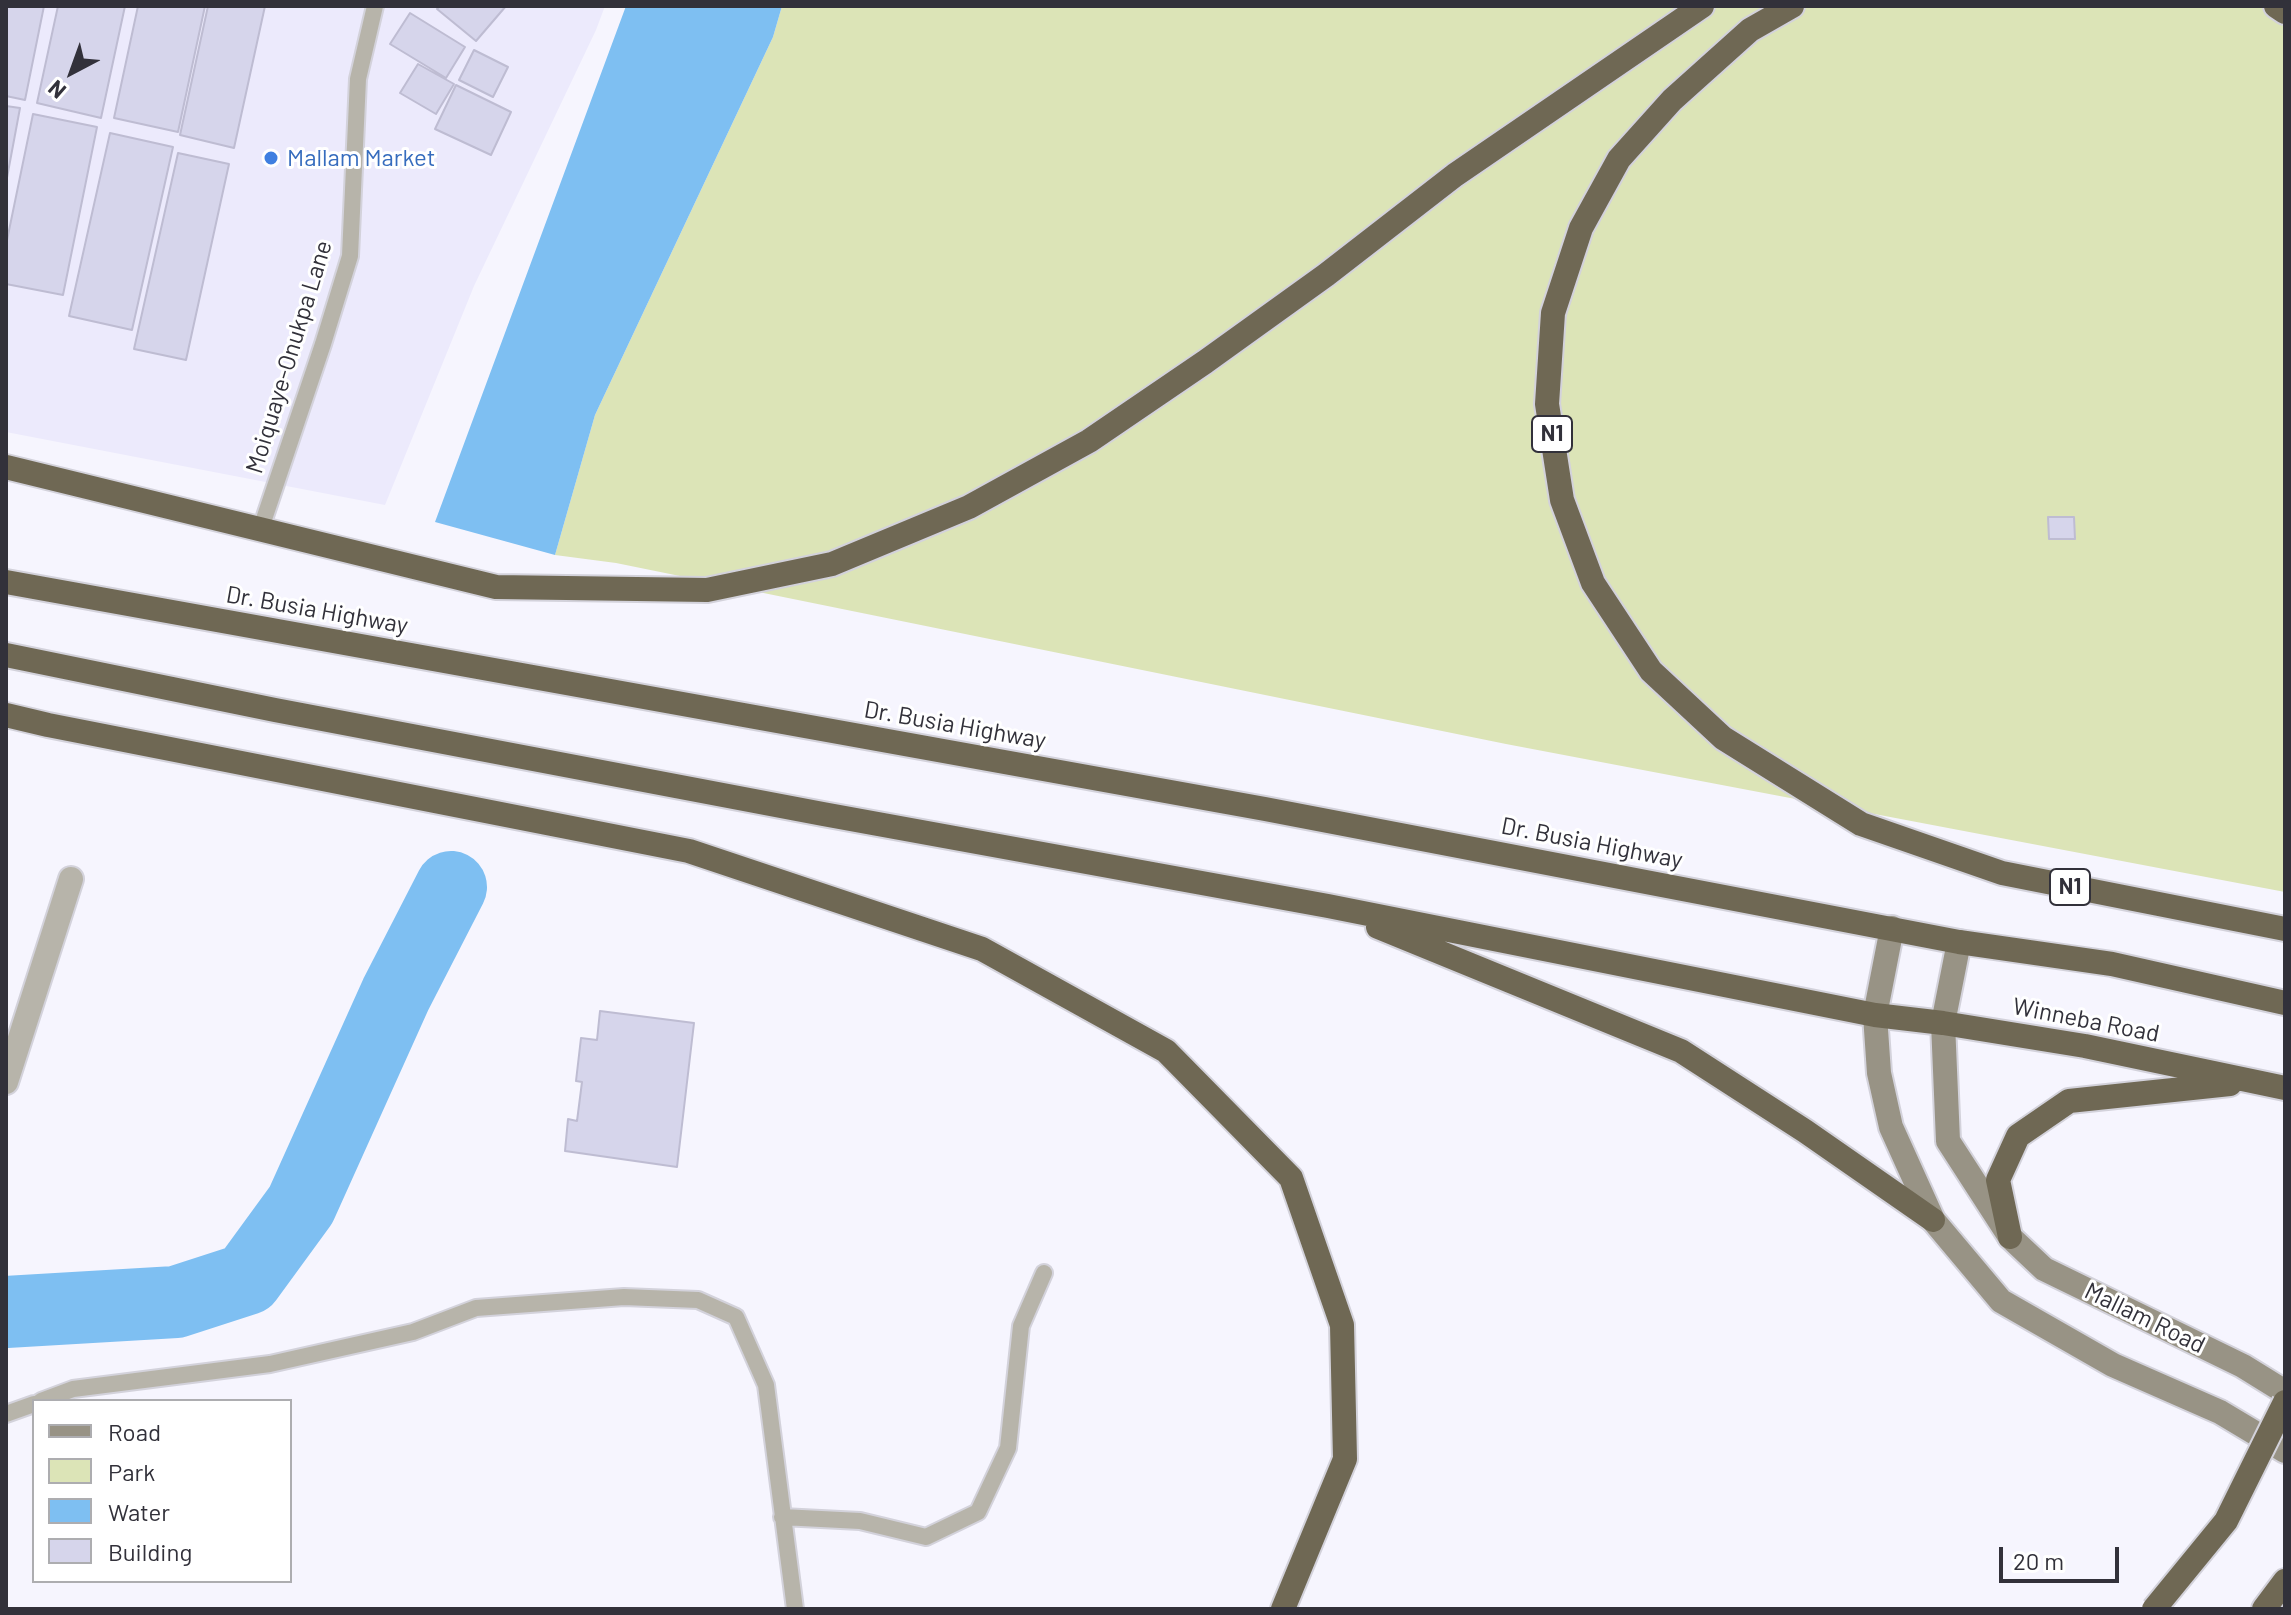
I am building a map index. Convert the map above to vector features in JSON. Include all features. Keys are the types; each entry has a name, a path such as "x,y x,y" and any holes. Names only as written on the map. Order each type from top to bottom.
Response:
{"highway":[{"path":"6,467 496,587 707,590 832,564 969,507 1089,441 1326,275 1455,175 1702,6"},
{"name":"N1","path":"1792,6 1750,30 1672,100 1619,159 1581,228 1553,313 1547,404 1562,500 1593,583 1651,671 1723,738 1861,824 2002,873 2285,929"},
{"path":"2276,6 2285,12"},
{"name":"Dr. Busia Highway","path":"6,582 1265,809 1892,928"},
{"path":"6,655 776,806 1328,906 1875,1015"},
{"path":"6,715 689,851 982,949 1166,1051 1291,1178 1342,1325 1345,1459 1283,1609"},
{"path":"1328,906 1681,1051 1805,1131 1933,1220"},
{"path":"1892,928 1959,942 2112,964 2285,1003"},
{"name":"Winneba Road","path":"1875,1015 2085,1046 2285,1088"},
{"path":"2010,1237 1998,1180 2018,1136 2069,1101 2254,1082"},
{"path":"2154,1609 2226,1521 2285,1402"},
{"path":"2264,1609 2285,1581"}],"street":[{"path":"6,1082 71,879"},
{"path":"1892,928 1875,1015 1879,1073 1891,1127 1933,1220 2001,1301 2113,1365 2220,1412 2285,1451"},
{"name":"Mallam Road","path":"1959,942 1943,1023 1948,1141 2010,1237 2044,1269 2243,1366 2285,1392"}],"lane":[{"name":"Moiquaye-Onukpa Lane","path":"260,531 350,256 358,79 375,6"},
{"path":"782,1517 860,1521 926,1537 978,1512 1008,1448 1021,1326 1044,1273"},
{"path":"46,1399 73,1389 270,1364 413,1332 476,1308 624,1297 698,1300 736,1317 766,1385 795,1609"},
{"path":"6,1414 32,1405"}],"shaded area":[{"name":"Mallam Market","path":"6,6 605,6 474,286 385,505 6,432"}],"green space":[{"path":"782,6 2285,6 2285,892 1506,744 616,563 555,555 595,415 773,37"}],"water":[{"path":"626,6 782,6 773,37 595,415 555,555 435,522"}],"building":[{"path":"6,6 44,6 25,100 6,96"},
{"path":"58,6 125,6 101,118 37,103"},
{"path":"138,6 205,6 178,132 114,118"},
{"path":"208,6 265,6 234,148 180,135"},
{"path":"440,6 506,6 476,41 437,9"},
{"path":"410,13 465,47 446,78 390,44"},
{"path":"474,50 508,67 493,97 459,80"},
{"path":"418,64 454,84 436,114 400,93"},
{"path":"456,85 511,112 491,155 435,129"},
{"path":"6,106 20,108 6,183"},
{"path":"33,114 97,127 63,295 6,284 6,245"},
{"path":"110,133 173,147 132,330 69,316"},
{"path":"178,153 229,164 186,360 134,349"},
{"path":"2048,517 2074,517 2075,539 2049,539"},
{"path":"600,1011 694,1023 677,1167 565,1151 568,1119 577,1121 582,1082 576,1081 581,1038 597,1040"}],"waterway":[{"path":"6,1312 176,1302 247,1279 301,1205 396,994 451,887"}],"place":[{"name":"Mallam Market","path":"271,158"}]}
